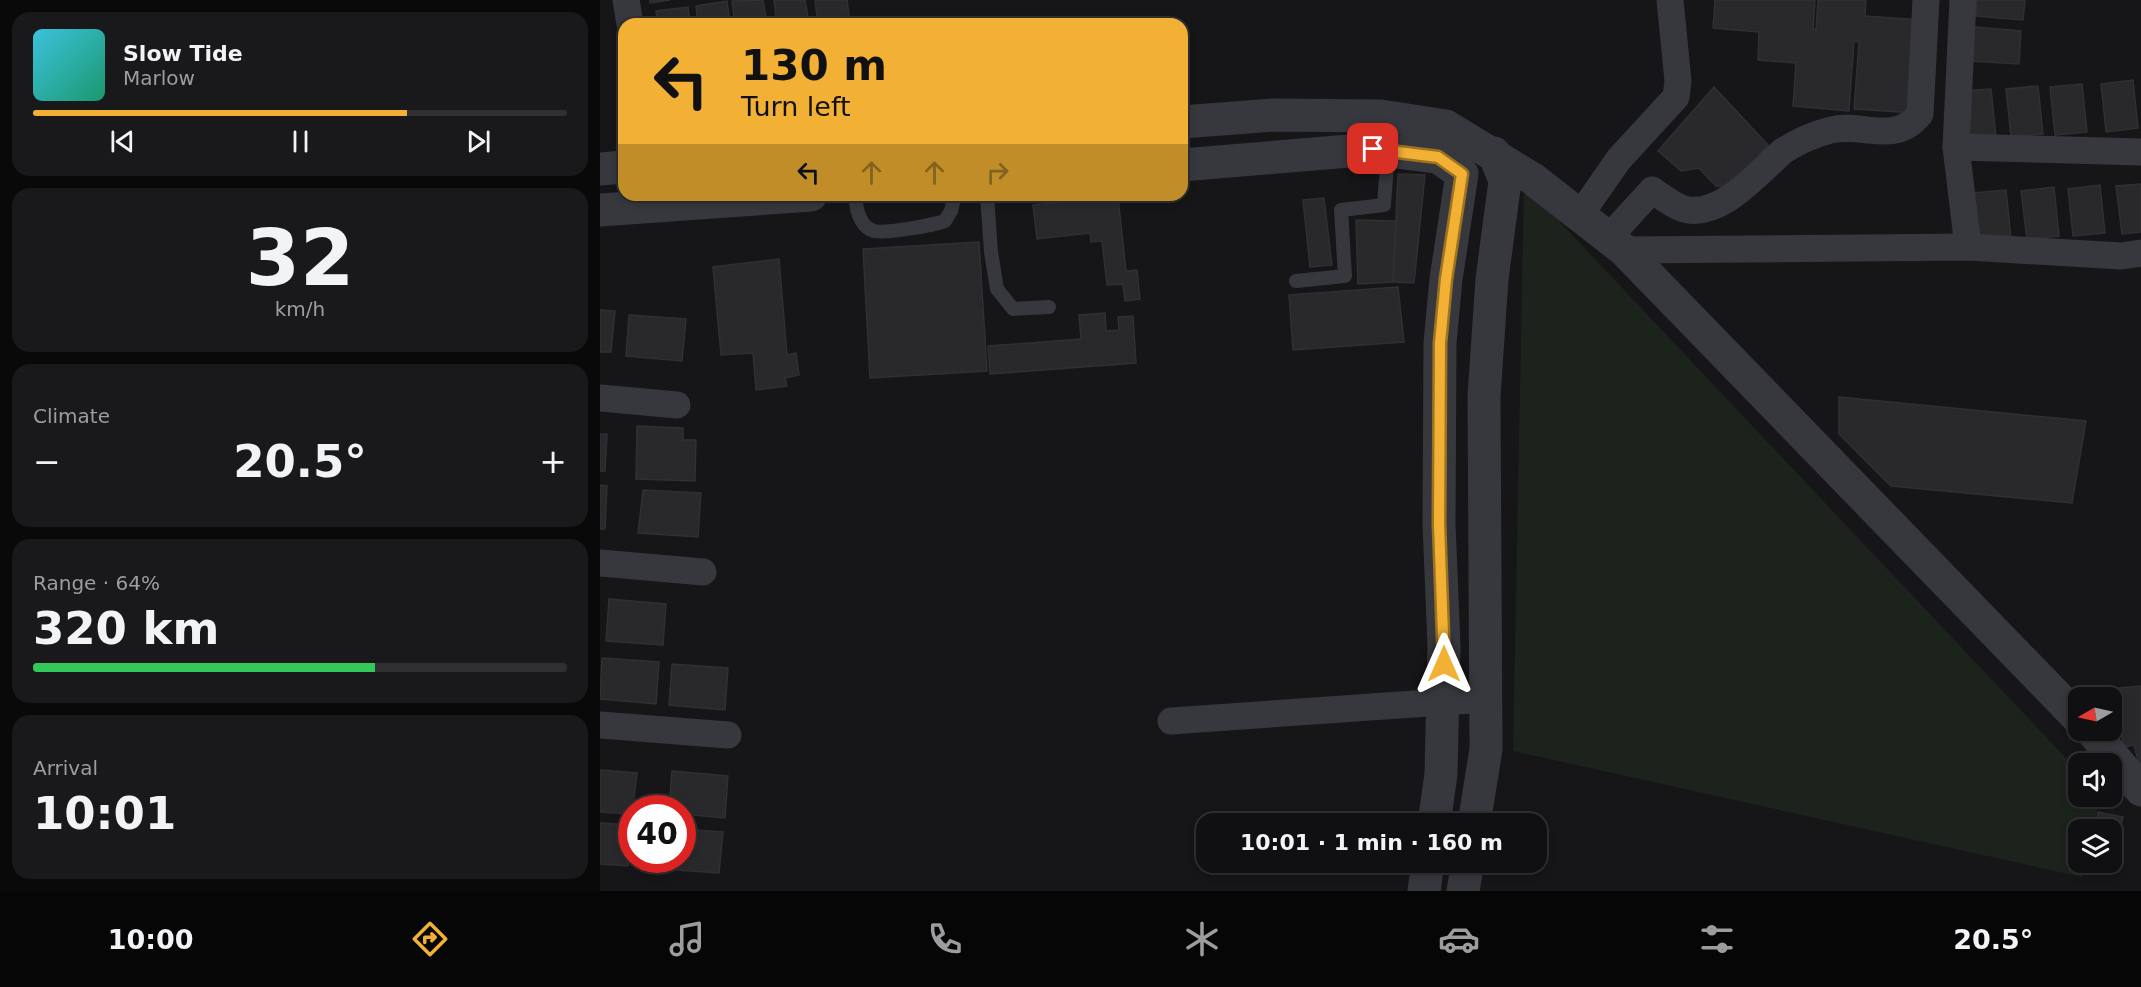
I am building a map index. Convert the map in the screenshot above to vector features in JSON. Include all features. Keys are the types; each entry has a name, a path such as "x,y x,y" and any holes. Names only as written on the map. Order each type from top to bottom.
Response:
{"street":[{"path":"626,0 629,18"},
{"path":"1580,215 1619,159 1676,97 1678,81 1670,0"},
{"path":"1619,159 1652,190 1683,209 1700,211 1718,207 1783,151 1795,144 1832,130 1894,131 1910,126 1920,114 1926,0"},
{"path":"1963,0 1956,147 1968,247"},
{"path":"1188,122 1274,115 1381,116 1446,126 1494,153 1533,179 1617,243 2068,708"},
{"path":"1956,147 2141,152"},
{"path":"1188,164 1373,149 1438,157 1462,174 1446,279 1440,343 1439,524 1444,646 1441,774 1436,813"},
{"path":"1476,813 1486,749 1484,396 1492,279 1505,181 1494,153"},
{"path":"600,169 618,168"},
{"path":"1617,243 1652,190"},
{"path":"600,210 710,201"},
{"path":"1617,243 1968,247 2121,256 2141,253"},
{"path":"600,398 677,405"},
{"path":"600,563 704,572"},
{"path":"1171,721 1443,700 1486,699"},
{"path":"600,725 728,735"},
{"path":"2100,741 2141,790"},
{"path":"1424,891 1426,873"},
{"path":"1463,891 1466,873"}],"lane":[{"path":"1296,281 1345,276 1341,210 1384,205 1388,151"},
{"path":"855,201 856,208 864,223 874,231 931,226 945,221 954,201"},
{"path":"987,201 991,252 997,289 1013,309 1049,307"}],"shaded area":[{"path":"1524,184 2068,760 2068,807 2098,807 2095,819 2068,819 2068,873 2083,873 2082,877 1513,751"}],"building":[{"path":"650,0 670,0 650,3"},
{"path":"763,0 766,18 734,18 732,1"},
{"path":"774,0 805,0 808,18 776,18"},
{"path":"815,0 847,0 849,18 817,18"},
{"path":"1715,0 1815,0 1813,29 1816,30 1818,0 1866,0 1865,16 1922,20 1915,113 1854,109 1859,42 1854,41 1849,111 1793,106 1796,63 1758,60 1759,32 1713,28"},
{"path":"1977,0 2025,0 2023,20 1976,16"},
{"path":"727,1 729,18 697,18 696,6"},
{"path":"688,7 689,18 657,18 656,11"},
{"path":"1974,27 2021,31 2019,64 1971,61"},
{"path":"2133,80 2138,128 2106,132 2101,84"},
{"path":"2082,84 2087,132 2055,135 2050,87"},
{"path":"2038,86 2043,134 2011,137 2006,89"},
{"path":"1714,87 1768,145 1735,186 1716,186 1699,168 1681,171 1658,151"},
{"path":"1991,89 1996,137 1965,140 1961,91"},
{"path":"1398,174 1425,175 1414,283 1393,282"},
{"path":"2141,184 2141,232 2122,234 2116,186"},
{"path":"2100,185 2105,233 2073,236 2068,189"},
{"path":"2054,187 2059,236 2027,239 2021,191"},
{"path":"2006,190 2011,238 1979,242 1973,193"},
{"path":"1324,198 1332,265 1310,267 1303,200"},
{"path":"1076,201 1118,201 1126,271 1137,270 1140,299 1125,301 1123,284 1107,285 1102,241 1091,242 1090,233 1037,239 1033,205"},
{"path":"1356,220 1396,221 1393,282 1358,284"},
{"path":"979,242 987,371 870,378 863,249"},
{"path":"779,259 787,355 796,353 799,375 785,378 787,386 756,390 753,353 721,355 713,267"},
{"path":"1398,287 1404,342 1293,350 1289,295"},
{"path":"600,310 615,311 611,352 600,352"},
{"path":"1105,313 1106,331 1119,330 1118,317 1133,316 1136,363 990,374 988,346 1081,339 1079,315"},
{"path":"629,315 686,319 682,361 626,356"},
{"path":"1839,397 2086,421 2072,503 1891,486 1839,434"},
{"path":"637,426 683,428 683,440 696,440 695,481 636,479"},
{"path":"600,434 607,434 605,471 600,471"},
{"path":"600,485 607,486 605,529 600,529"},
{"path":"643,490 701,493 698,537 638,533"},
{"path":"609,599 666,604 663,645 606,641"},
{"path":"602,658 659,662 656,704 600,699"},
{"path":"672,664 728,668 725,710 669,705"},
{"path":"2141,686 2141,771 2134,745 2123,747 2122,688"},
{"path":"600,770 637,773 634,795 618,795 618,813 600,812"},
{"path":"672,771 728,776 725,818 696,815 696,795 670,795"},
{"path":"2098,812 2123,817 2122,822 2122,819 2097,819"},
{"path":"600,823 618,824 618,865 600,864"},
{"path":"696,830 723,832 719,873 696,871"}],"route":[{"path":"1373,149 1438,157 1462,174 1446,279 1440,343 1439,524 1444,664"}]}
